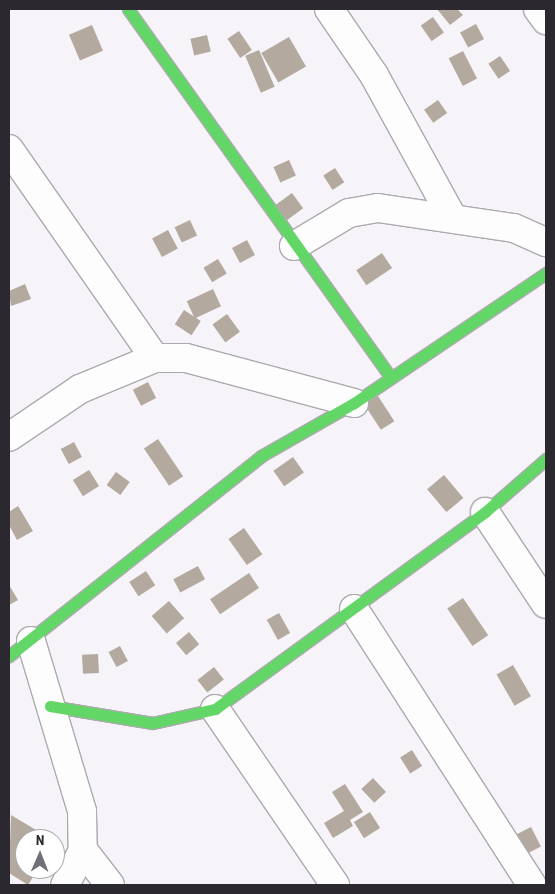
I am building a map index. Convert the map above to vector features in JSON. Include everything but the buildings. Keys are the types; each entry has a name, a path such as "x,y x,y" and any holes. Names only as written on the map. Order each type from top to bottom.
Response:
{"street":[{"path":"128,9 294,246 391,378"},
{"path":"329,9 374,75 451,215"},
{"path":"538,9 546,20"},
{"path":"9,149 155,358"},
{"path":"294,246 364,209 451,215 514,228 546,242"},
{"path":"9,656 31,641 261,456 354,403 546,273"},
{"path":"9,435 80,389 120,369 155,358 186,358 354,403"},
{"path":"50,706 153,723 186,719 215,709 485,512 543,466"},
{"path":"485,512 546,604"},
{"path":"354,609 532,885"},
{"path":"31,641 82,811 84,850 65,885"},
{"path":"215,709 335,885"},
{"path":"84,850 110,885"}],"traffic: fast":[{"path":"128,9 391,378"},
{"path":"9,656 261,456 354,403 546,273"},
{"path":"50,706 153,723 215,709 485,512 546,459"}]}
